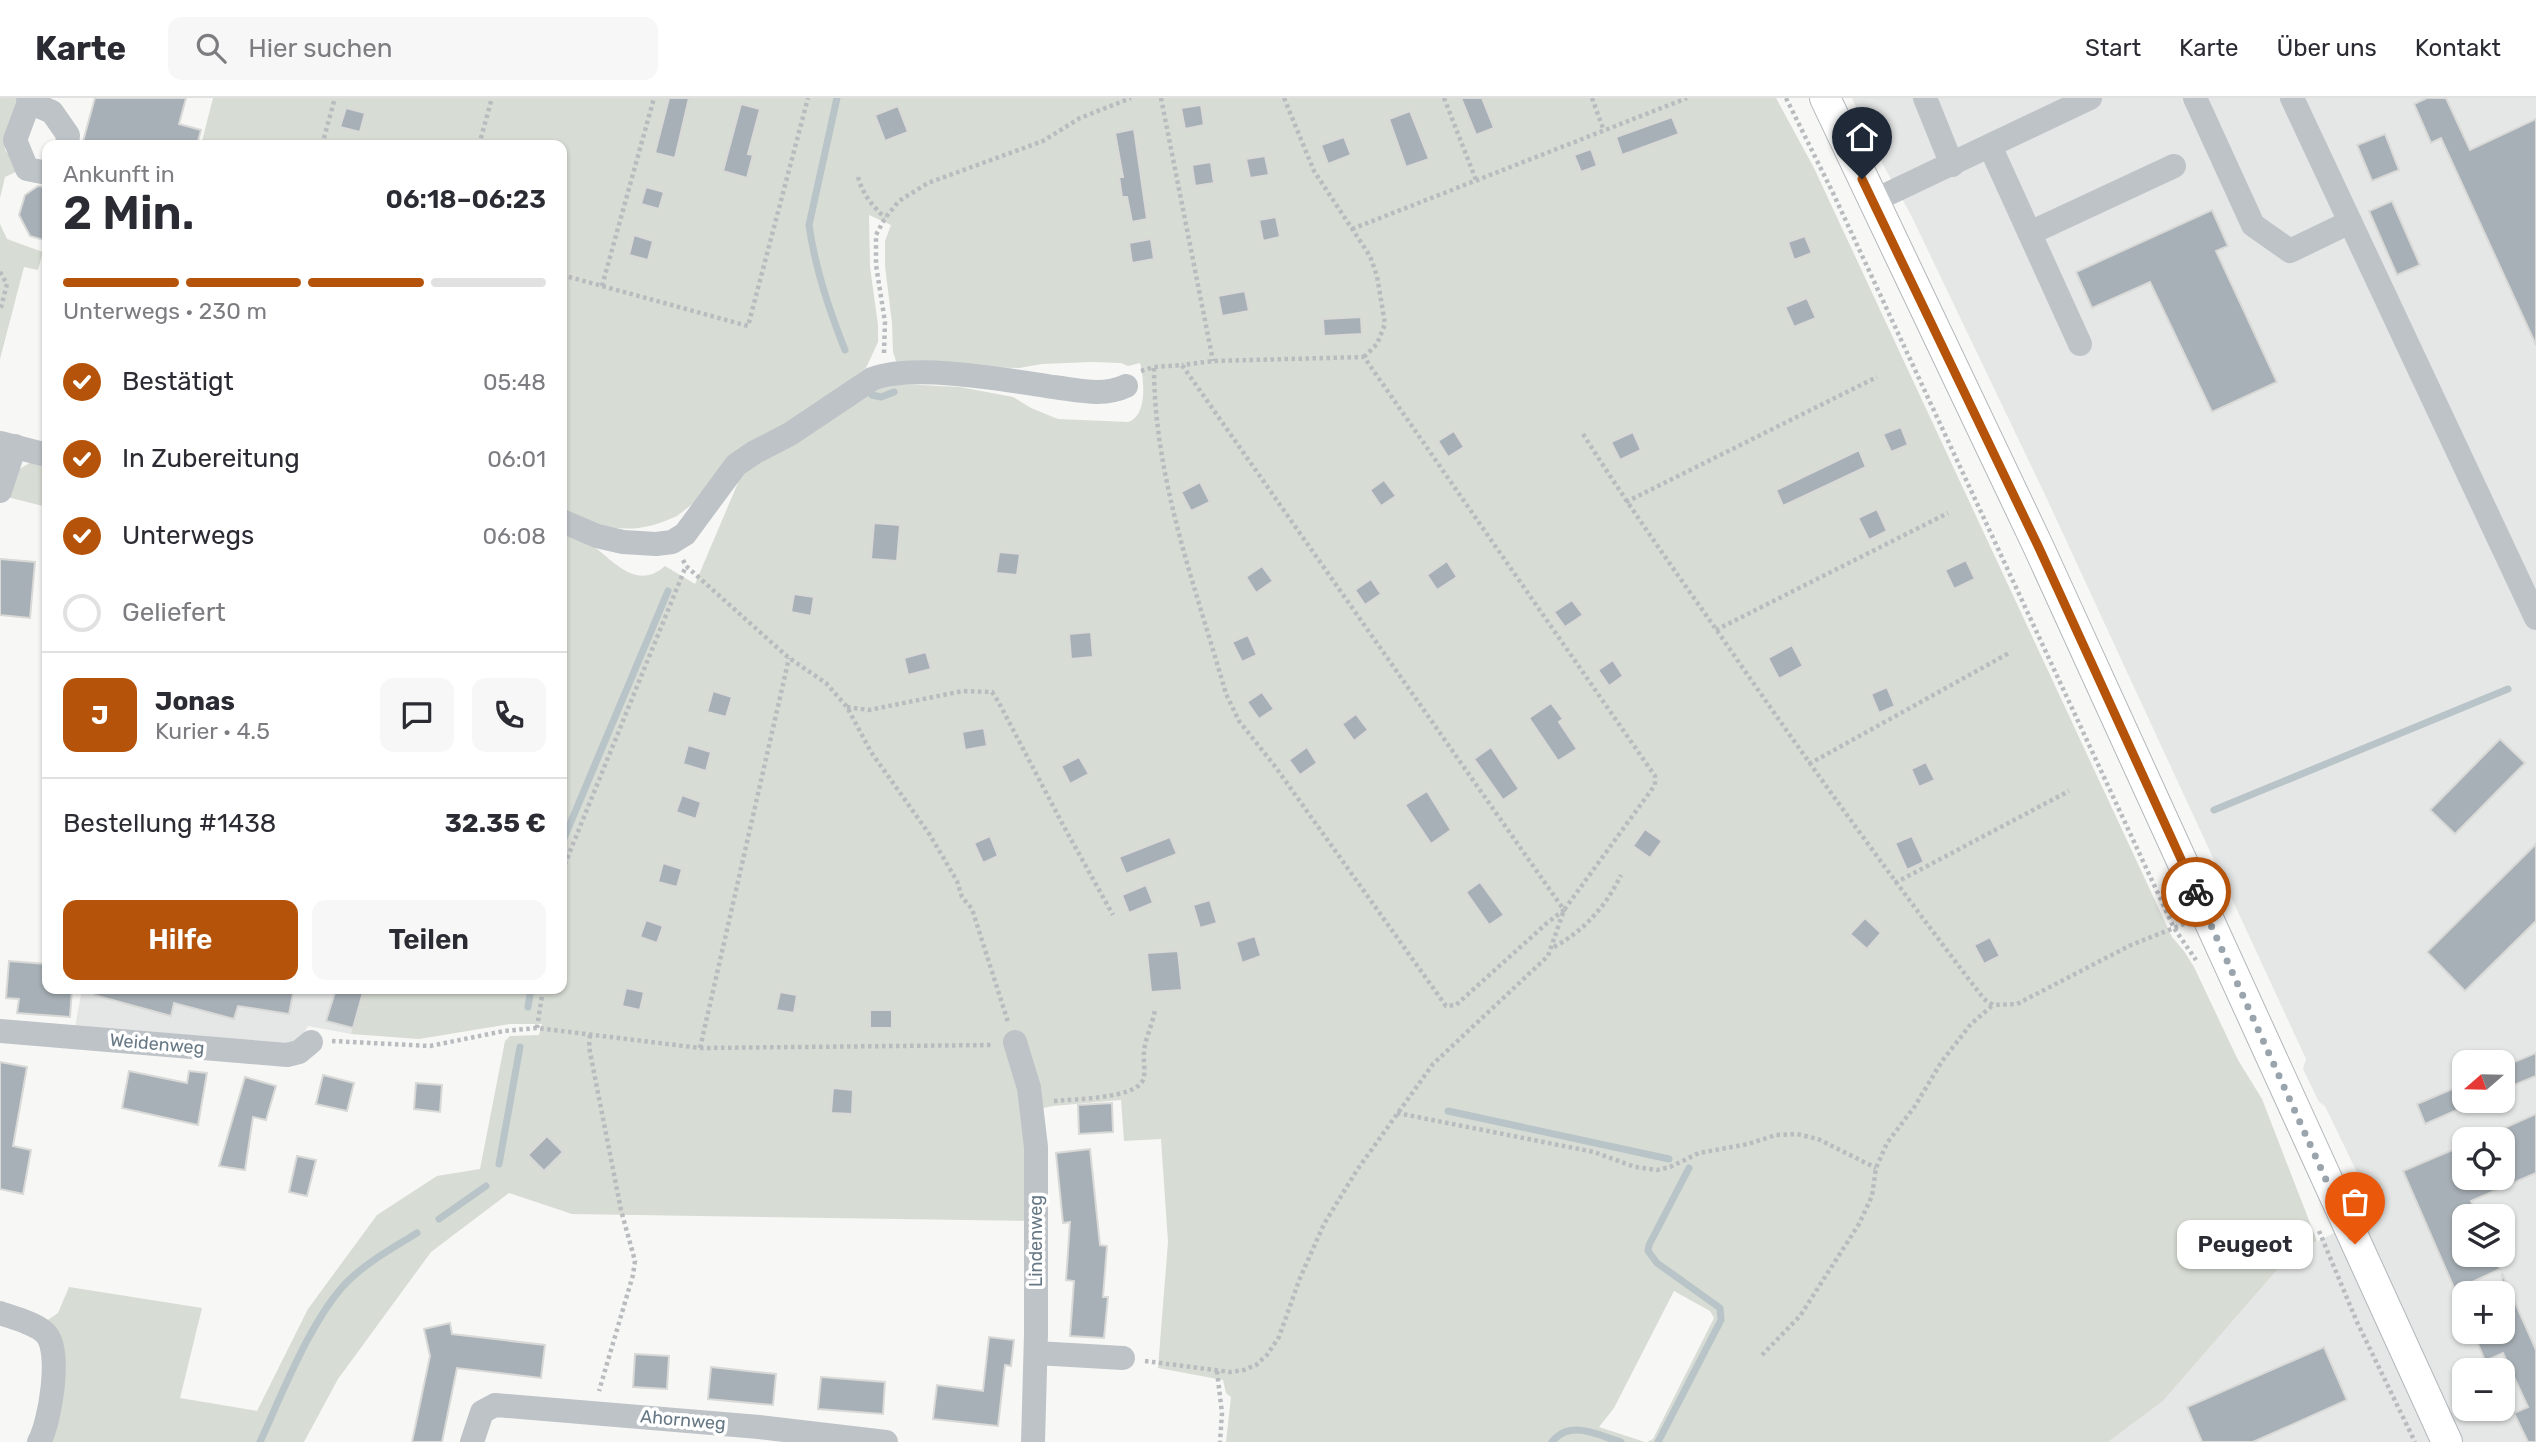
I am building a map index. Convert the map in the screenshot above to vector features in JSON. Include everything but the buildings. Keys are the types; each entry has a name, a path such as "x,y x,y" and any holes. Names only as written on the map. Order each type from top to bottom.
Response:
{"main road":[{"path":"1825,98 2039,548 2447,1442"}],"street":[{"path":"1925,98 1952,165"},
{"path":"1873,201 2090,98"},
{"path":"2195,98 2253,225 2290,251 2350,222"},
{"path":"2295,99 2536,618"},
{"path":"42,173 27,169 15,140 28,100 52,112 68,135 67,140"},
{"path":"1990,146 2080,344"},
{"path":"2030,233 2174,166"},
{"path":"567,523 597,536 623,542 672,542 685,534 736,466 755,452 790,435 872,379 885,374 981,377 1099,393 1126,386"},
{"path":"0,491 7,444 42,454"},
{"name":"Weidenweg","path":"0,1031 287,1055 299,1052 310,1042"},
{"name":"Lindenweg","path":"1015,1042 1032,1105 1036,1147 1033,1442"},
{"path":"0,1313 46,1334 52,1345 54,1370 45,1428 39,1442"},
{"path":"1036,1353 1123,1358"},
{"name":"Ahornweg","path":"472,1442 482,1412 495,1405 759,1427 886,1442"}],"path":[{"path":"323,140 335,98"},
{"path":"480,140 492,98"},
{"path":"603,286 654,98"},
{"path":"567,276 748,326 808,98"},
{"path":"885,374 885,323 876,265 876,235 899,201 928,183 1043,141 1080,118 1131,98"},
{"path":"1161,98 1213,361"},
{"path":"1284,98 1314,171 1370,256 1377,276 1385,324 1377,344 1364,357 1213,361 1154,367 1154,404 1173,510 1226,694 1239,721 1274,765 1446,1006 1457,1005 1564,910 1655,785 1655,776 1364,357"},
{"path":"1444,98 1476,180"},
{"path":"1592,98 1604,131"},
{"path":"1352,229 1687,98"},
{"path":"1786,98 1833,193 2174,928 2200,966"},
{"path":"858,177 862,191 885,218"},
{"path":"0,272 7,284 0,311"},
{"path":"1182,365 1564,910"},
{"path":"1626,502 1877,377"},
{"path":"1583,434 1626,502 1809,764 1984,999 1993,1005 2017,1004 2132,945 2206,914"},
{"path":"1716,630 1948,513"},
{"path":"310,1042 430,1045 503,1031 537,1028 700,1048 964,1047 1015,1042 972,909 962,897 957,881 930,835 871,752 847,707 826,683 789,658 686,566 672,542"},
{"path":"567,859 686,566"},
{"path":"1809,764 2009,653"},
{"path":"700,1048 789,658"},
{"path":"847,707 869,710 963,691 992,692 1113,915"},
{"path":"1895,883 2069,791"},
{"path":"1553,948 1568,940 1600,911 1611,896 1621,874"},
{"path":"1123,1358 1217,1371 1244,1370 1256,1365 1267,1355 1279,1337 1300,1278 1324,1224 1357,1170 1433,1064 1548,956 1564,910"},
{"path":"537,1028 542,994"},
{"path":"1762,1355 1800,1316 1859,1224 1872,1196 1876,1168 1887,1143 1915,1106 1941,1061 1971,1024 1993,1005"},
{"path":"1032,1105 1124,1093 1137,1087 1143,1079 1144,1049 1155,1009"},
{"path":"590,1035 589,1047 616,1183 635,1261 634,1275 598,1393 597,1413"},
{"path":"1397,1114 1594,1153 1635,1167 1657,1170 1699,1153 1748,1144 1776,1135 1797,1134 1818,1139 1876,1168"},
{"path":"2319,1230 2357,1322 2414,1442"},
{"path":"1217,1371 1222,1413 1220,1442"}],"shaded area":[{"path":"0,98 19,98 5,150 20,170 5,177 0,198"},
{"path":"213,98 1776,98 1814,168 2172,937 2194,967 2238,1060 2262,1099 2317,1241 2290,1255 2163,1401 2108,1442 1647,1442 1653,1439 1714,1318 1710,1311 1674,1291 1614,1408 1599,1427 1645,1442 1226,1442 1231,1397 1226,1393 1223,1380 1158,1368 1168,1242 1161,1139 1124,1141 1121,1100 1053,1106 1024,1112 1027,1221 572,1214 509,1193 431,1252 338,1379 304,1442 45,1442 45,1322 58,1313 69,1287 202,1308 180,1398 257,1411 308,1309 377,1215 437,1176 480,1169 505,1041 510,1036 539,1035 542,1024 510,1024 419,1039 351,1034 363,994 567,994 567,533 593,546 629,573 646,575 665,566 695,584 743,471 874,390 901,384 960,387 1013,397 1058,419 1128,422 1139,412 1142,405 1143,378 1140,363 1128,366 1121,363 1091,362 1042,364 1019,368 902,365 896,361 885,266 885,241 891,225 869,215 870,267 878,342 866,368 677,516 646,527 619,528 592,523 567,514 567,140 202,140"},
{"path":"1852,98 2536,98 2536,1442 2108,1442 2163,1401 2290,1255 2376,1212 2325,1106 2319,1102 2303,1069 2306,1059 2047,499 1910,213 1882,163"},
{"path":"0,224 7,239 42,252 42,256 38,270 24,267 0,359"},
{"path":"33,461 42,464 42,506 7,497 18,470"},
{"path":"81,994 363,994 351,1034 308,1026 293,1045 75,1027"}],"waterway":[{"path":"837,98 809,225 823,289 845,350"},
{"path":"872,395 881,397 894,392"},
{"path":"567,831 668,591"},
{"path":"2214,810 2508,689"},
{"path":"528,1007 530,994"},
{"path":"499,1164 520,1047"},
{"path":"1448,1111 1669,1159"},
{"path":"1658,1442 1721,1320 1720,1308 1657,1263 1648,1251 1689,1168"},
{"path":"439,1219 486,1186"},
{"path":"260,1442 309,1336 334,1298 363,1268 417,1233"},
{"path":"1552,1442 1559,1435 1575,1430 1621,1442"}],"way so far":[{"path":"2196,892 2355,1244"}],"place":[{"name":"Peugeot","path":"2355,1244"}],"route":[{"path":"1862,179 2039,548 2196,892"}]}
